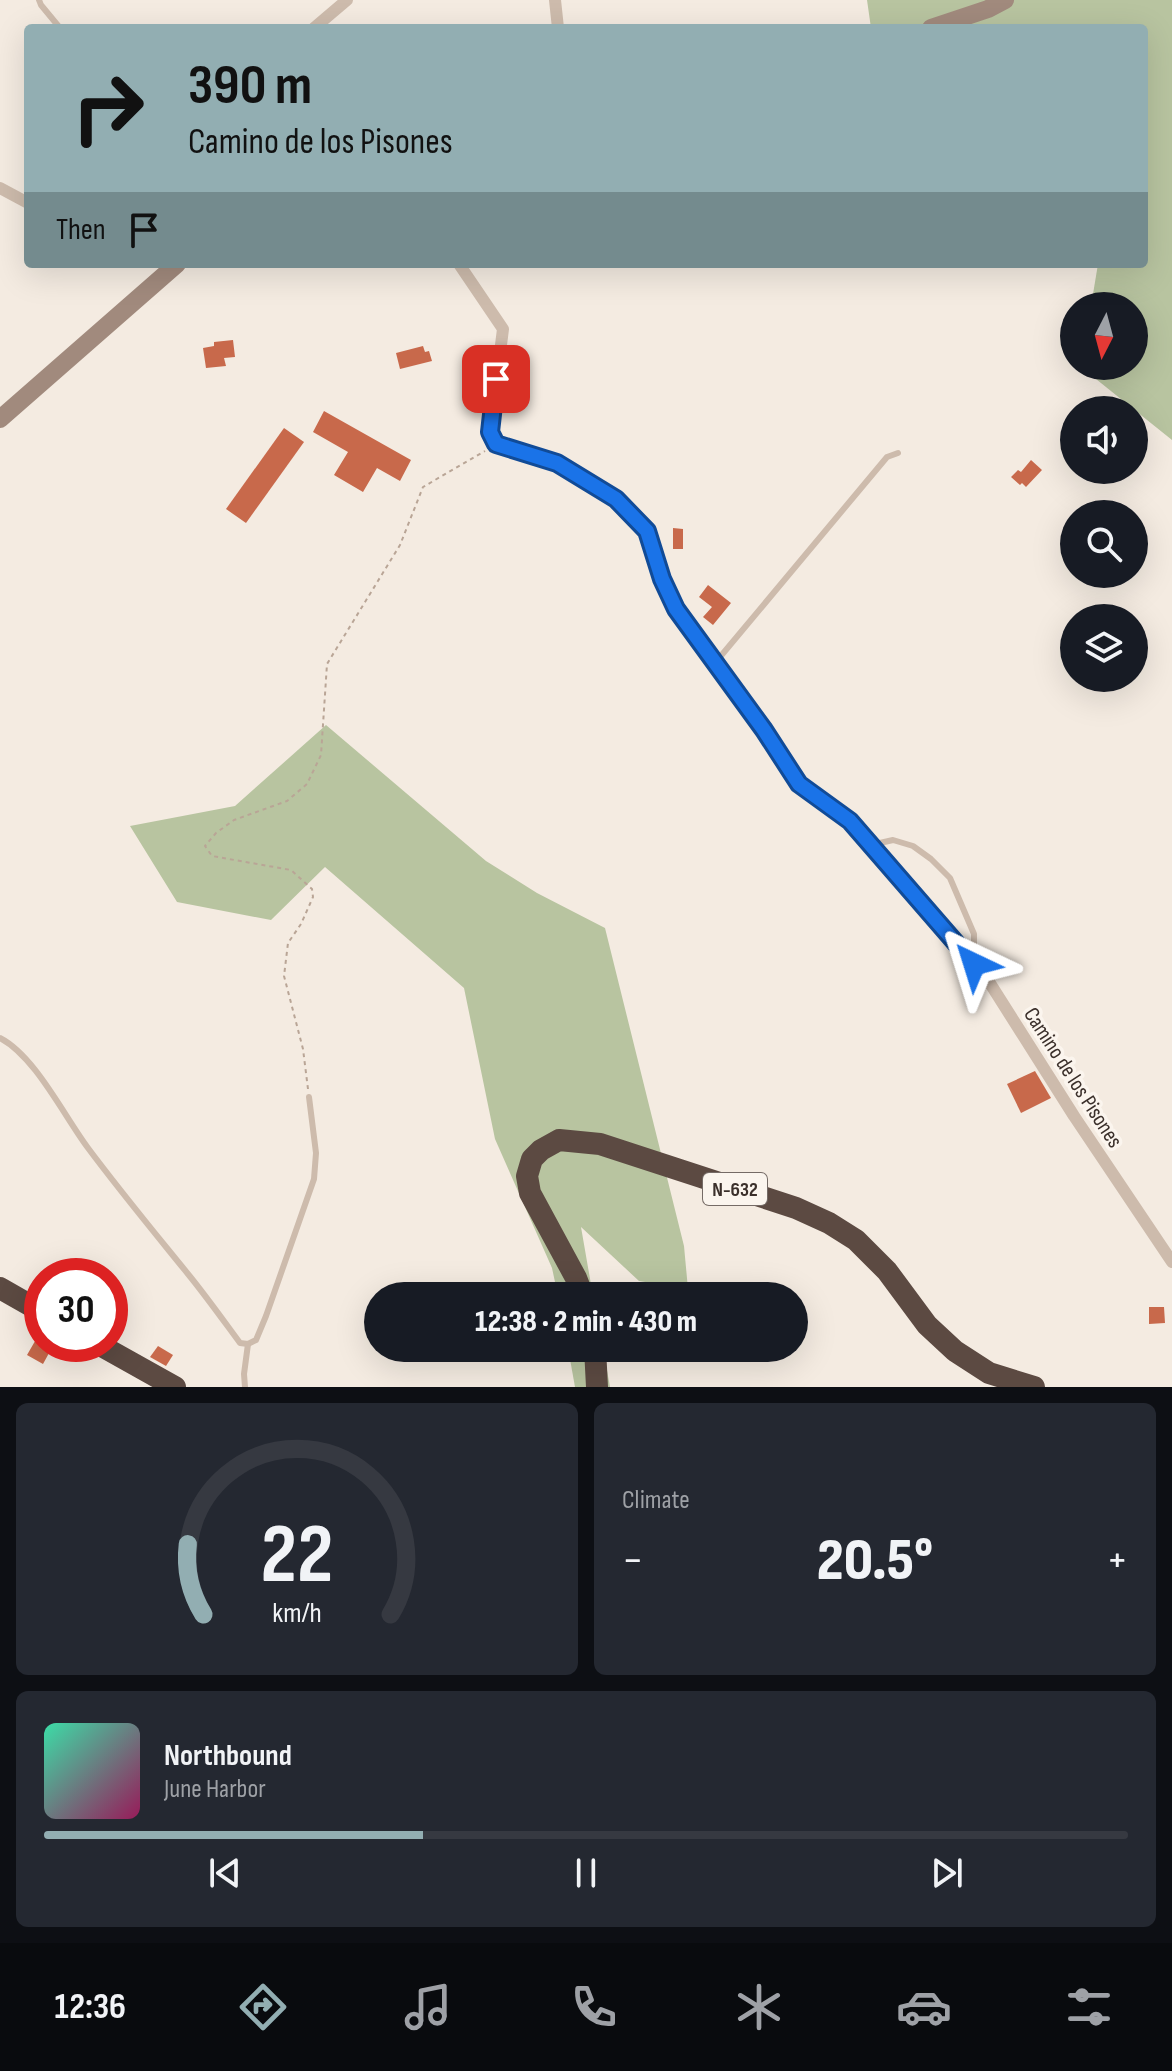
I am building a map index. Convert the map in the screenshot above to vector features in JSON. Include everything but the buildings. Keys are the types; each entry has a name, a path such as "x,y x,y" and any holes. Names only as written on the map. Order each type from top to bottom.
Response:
{"highway":[{"name":"N-632","path":"578,1282 530,1193 527,1176 532,1159 559,1140 600,1144 796,1208 829,1223 856,1240 887,1271 927,1325 955,1351 989,1373 1034,1387"},
{"path":"0,1288 24,1302"},
{"path":"128,1362 170,1386"},
{"path":"596,1362 597,1387"}],"street":[{"path":"319,24 347,0"},
{"path":"555,0 558,24"},
{"path":"943,24 1005,0"},
{"path":"0,188 24,201"},
{"path":"0,419 172,268"},
{"path":"462,268 503,329 490,432 496,444"},
{"name":"Camino de los Pisones","path":"496,444 557,463 616,499 647,531 662,579 676,609 764,730 799,784 850,821 986,977 1172,1262"}],"lane":[{"path":"39,0 57,24"},
{"path":"715,663 887,457 898,453"},
{"path":"871,845 893,840 913,846 950,878 974,934 974,964"},
{"path":"0,1038 19,1052 34,1070 127,1200 240,1343 248,1344 256,1340 314,1179 316,1153 309,1097"},
{"path":"245,1387 248,1344"}],"path":[{"path":"309,1097 303,1049 284,976 288,943 313,897 312,889 291,870 212,856 205,846 234,820 287,801 307,784 321,755 327,664 400,545 423,487 496,444"}],"green space":[{"path":"867,0 1172,0 1172,440 1148,421 1148,396 1117,396 1097,380 1148,380 1148,292 1093,292 1097,268 1148,268 1148,24 870,24"},
{"path":"326,725 486,861 537,893 605,928 684,1246 687,1282 639,1281 581,1227 591,1282 555,1282 552,1268 495,1139 464,988 325,867 271,920 177,902 130,826 235,806"},
{"path":"571,1362 606,1362 610,1387 575,1387"}],"route":[{"path":"496,379 490,432 496,444 557,463 616,499 647,531 662,579 676,609 764,730 799,784 850,821 974,964"}]}
